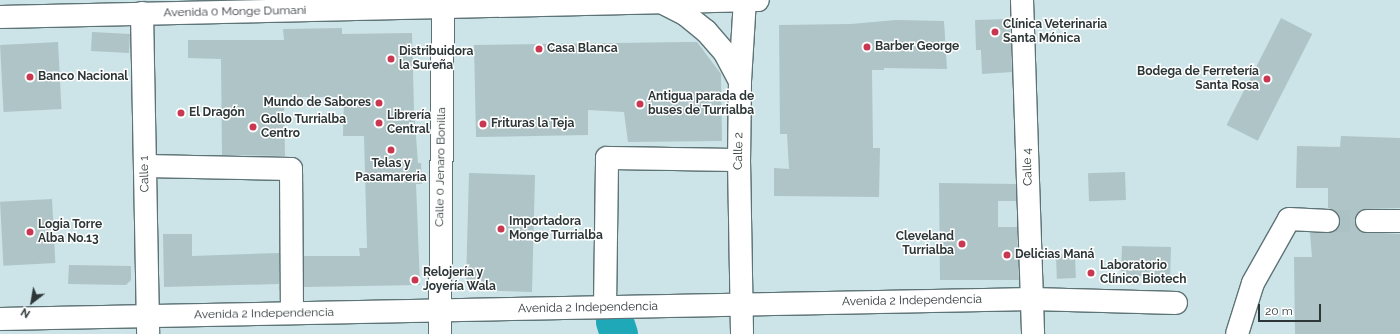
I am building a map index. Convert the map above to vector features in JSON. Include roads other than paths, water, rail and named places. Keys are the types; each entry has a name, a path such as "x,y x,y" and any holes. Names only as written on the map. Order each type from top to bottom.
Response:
{"street":[{"path":"740,81 745,0"},
{"name":"Avenida 0 Monge Dumani","path":"0,17 442,4 758,0"},
{"name":"Calle 4","path":"1022,0 1033,334"},
{"name":"Calle 2","path":"660,1 686,15 706,31 725,53 740,81 739,160 741,305 746,332"},
{"name":"Calle 0 Jenaro Bonilla","path":"440,334 442,4"},
{"name":"Calle 1","path":"142,13 148,325"},
{"path":"605,307 607,158 739,160"},
{"path":"145,166 291,169 292,313"},
{"path":"1236,334 1253,283 1289,219 1328,221"},
{"path":"1367,221 1400,221"},
{"name":"Avenida 2 Independencia","path":"0,319 148,325 292,313 1032,299 1176,303"}],"waterway":[{"path":"615,322 619,334"}],"tunnel":[{"path":"1328,221 1367,221"}],"place":[{"name":"Clínica Veterinaria Santa Mónica","path":"995,32"},
{"name":"Barber George","path":"867,47"},
{"name":"Casa Blanca","path":"539,49"},
{"name":"Distribuidora la Sureña","path":"391,59"},
{"name":"Banco Nacional","path":"30,77"},
{"name":"Bodega de Ferretería Santa Rosa","path":"1267,79"},
{"name":"Mundo de Sabores","path":"379,103"},
{"name":"Antigua parada de buses de Turrialba","path":"640,104"},
{"name":"El Dragón","path":"181,113"},
{"name":"Librería Central","path":"379,123"},
{"name":"Frituras la Teja","path":"483,124"},
{"name":"Gollo Turrialba Centro","path":"253,127"},
{"name":"Telas y Pasamareria","path":"391,150"},
{"name":"Importadora Monge Turrialba","path":"501,229"},
{"name":"Logia Torre Alba No.13","path":"30,232"},
{"name":"Cleveland Turrialba","path":"962,244"},
{"name":"Delicias Maná","path":"1007,255"},
{"name":"Laboratorio Clínico Biotech","path":"1091,273"},
{"name":"Relojería y Joyería Wala","path":"415,280"}]}
